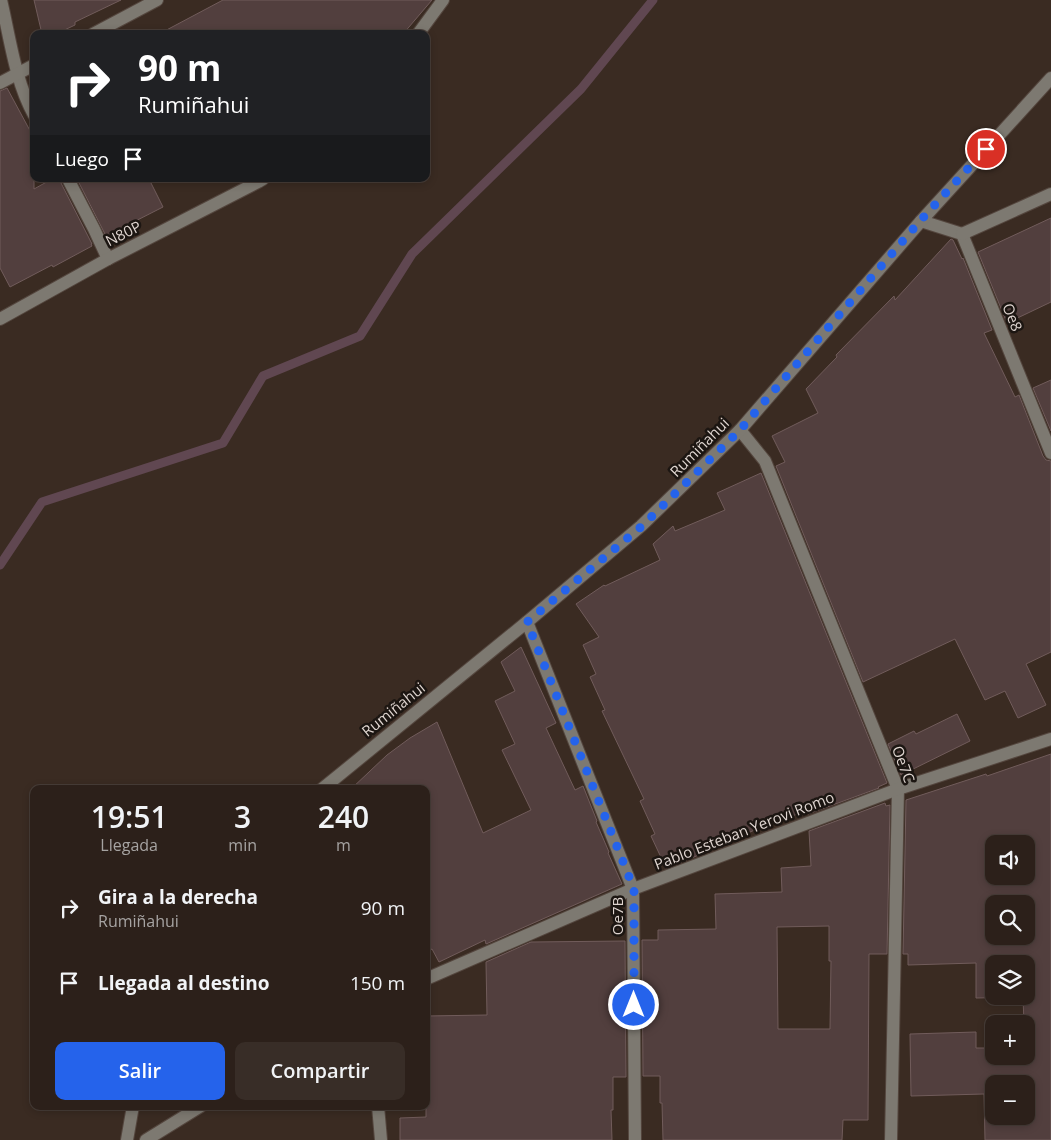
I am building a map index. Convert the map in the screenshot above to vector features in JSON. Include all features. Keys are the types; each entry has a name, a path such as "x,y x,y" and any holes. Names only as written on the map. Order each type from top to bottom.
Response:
{"street":[{"path":"1,0 18,74 30,108"},
{"path":"101,30 157,0"},
{"path":"421,30 443,0"},
{"path":"0,83 30,67"},
{"name":"Rumiñahui","path":"327,785 642,526 740,430 920,221 1051,78"},
{"path":"70,182 108,259"},
{"name":"N80P","path":"0,319 108,259 258,182"},
{"path":"920,221 962,234 1051,194"},
{"name":"Oe8","path":"962,234 1051,453"},
{"name":"Oe7C","path":"740,430 765,461 898,789 891,1140"},
{"name":"Oe7B","path":"527,622 634,889 635,1140"},
{"name":"Pablo Esteban Yerovi Romo","path":"430,977 634,889 898,789 1051,739"},
{"path":"127,1140 132,1110"},
{"path":"146,1140 195,1110"},
{"path":"378,1110 381,1140"}],"building":[{"path":"34,0 121,0 75,22 75,25 64,30 41,30"},
{"path":"223,0 432,0 406,30 167,30"},
{"path":"7,88 30,131 30,182 34,182 34,189 47,182 61,182 92,244 92,246 53,267 52,265 10,287 0,268 0,91"},
{"path":"79,182 150,182 163,207 106,236"},
{"path":"1051,218 1051,302 1007,323 978,252"},
{"path":"951,239 963,258 992,330 984,333 1015,397 1019,395 1043,456 1046,460 1051,461 1051,652 1026,664 1046,705 1018,718 1005,691 985,700 955,639 863,682 776,466 785,462 772,436 818,413 806,389 837,357 836,355 894,296 895,300"},
{"path":"1051,380 1051,431 1033,388"},
{"path":"761,473 887,783 879,788 808,814 808,809 777,823 777,820 666,868 651,836 655,834 640,801 644,799 602,711 605,710 590,677 596,674 583,645 599,637 576,604 604,585 660,560 653,544 673,526 675,531 725,510 717,493"},
{"path":"521,647 556,723 546,728 575,790 583,786 608,853 622,884 486,944 485,940 439,962 432,949 430,950 430,785 355,785 387,755 410,738 437,722 483,833 531,810 502,750 515,744 495,701 515,691 501,662"},
{"path":"957,714 970,741 901,775 888,744 914,731 916,734"},
{"path":"1051,754 1051,1140 985,1140 984,1094 911,1096 910,1034 976,1032 976,1048 985,1048 985,1065 1035,1065 1035,1015 1024,1015 1023,1005 1035,1005 1035,955 985,955 985,998 976,998 976,963 908,965 908,954 903,954 906,800 986,774 987,776"},
{"path":"885,803 886,806 890,805 887,954 869,954 868,1120 843,1120 842,1140 663,1140 660,1076 643,1076 642,940 658,940 658,930 716,929 715,894 782,892 781,868 811,866 809,831","holes":["829,926 829,961 831,961 830,1029 778,1029 777,927"]},
{"path":"625,941 626,1077 613,1077 612,1140 400,1140 400,1118 426,1117 426,1110 430,1110 430,1016 487,1015 486,962 531,942"}],"waterway":[{"path":"0,565 42,502 223,443 263,376 360,336 412,254 581,89 653,0"}],"route":[{"path":"634,1005 634,889 527,622 642,526 740,430 920,221 986,149"}]}
